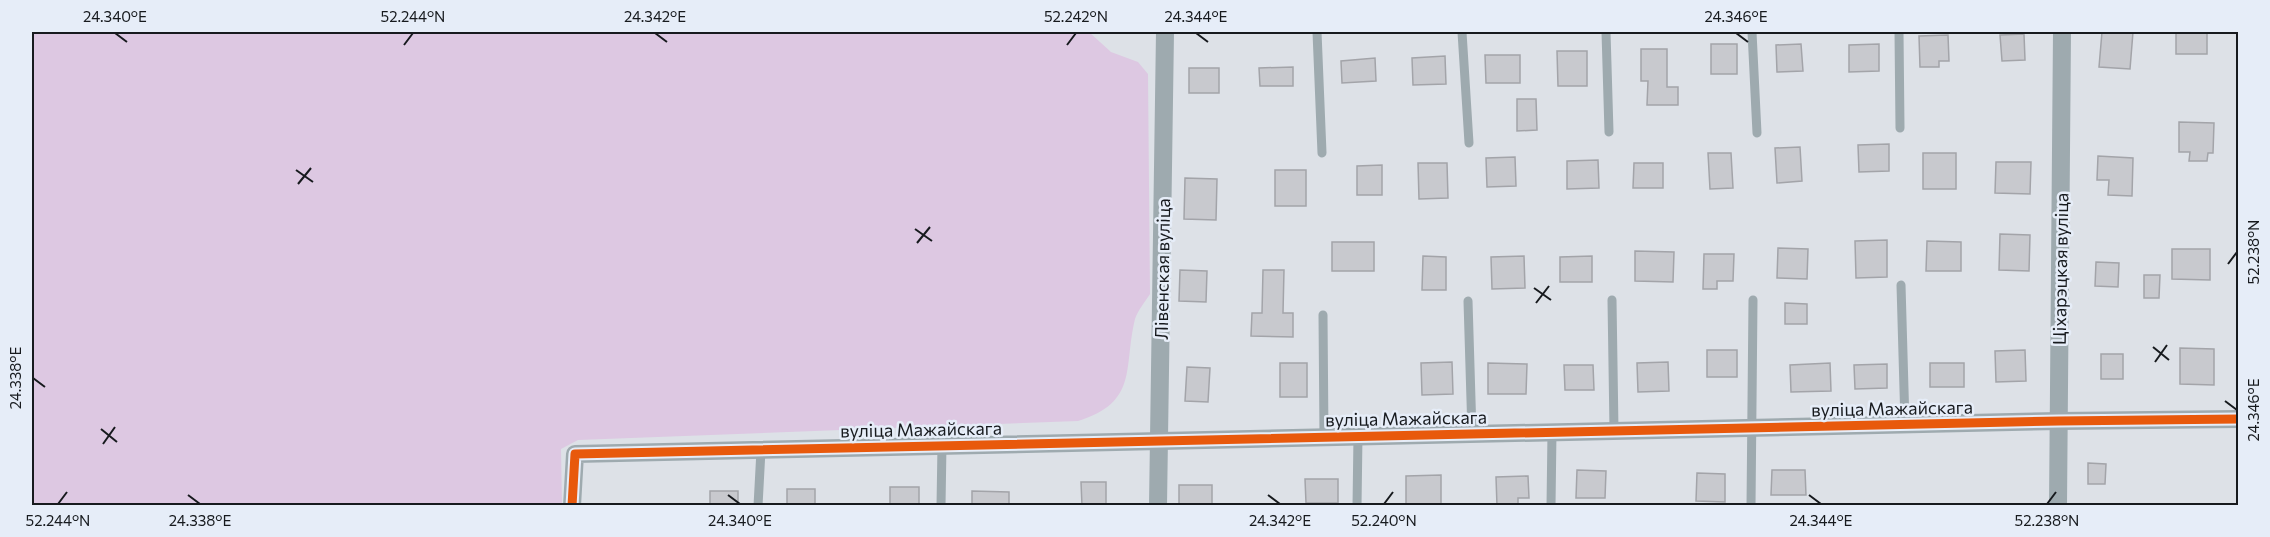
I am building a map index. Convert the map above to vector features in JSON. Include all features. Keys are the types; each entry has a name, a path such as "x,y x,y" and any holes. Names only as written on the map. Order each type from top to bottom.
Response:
{"street":[{"name":"Лівенская вуліца","path":"1158,506 1165,32"},
{"name":"Ціхарэцкая вуліца","path":"2058,506 2062,32"},
{"name":"вуліца Мажайскага","path":"572,506 575,454 1614,430 2238,419"}],"lane":[{"path":"1317,32 1322,153"},
{"path":"1462,32 1469,143"},
{"path":"1606,32 1609,132"},
{"path":"1752,32 1757,133"},
{"path":"1899,32 1900,128"},
{"path":"1901,285 1905,424"},
{"path":"1612,300 1614,430"},
{"path":"1751,506 1753,300"},
{"path":"1468,301 1472,434"},
{"path":"1323,315 1324,437"},
{"path":"1551,506 1552,432"},
{"path":"1357,506 1358,436"},
{"path":"941,506 942,445"},
{"path":"758,506 761,450"}],"shaded area":[{"path":"32,32 1089,32 1111,52 1138,62 1148,74 1150,294 1135,319 1128,368 1120,393 1111,404 1078,421 578,440 561,449 562,505 32,505"}],"building":[{"path":"2102,32 2133,32 2130,69 2099,67"},
{"path":"2176,32 2207,32 2207,54 2176,54"},
{"path":"2024,34 2025,60 2002,61 2000,35"},
{"path":"1948,35 1949,61 1939,61 1939,67 1920,67 1919,36"},
{"path":"1711,44 1737,44 1737,74 1711,74"},
{"path":"1801,44 1803,71 1777,72 1776,45"},
{"path":"1879,44 1879,71 1849,72 1849,45"},
{"path":"1641,49 1667,49 1667,87 1678,87 1678,105 1647,105 1648,81 1641,81"},
{"path":"1557,51 1587,51 1587,86 1558,86"},
{"path":"1485,55 1520,55 1520,83 1486,83"},
{"path":"1445,56 1446,84 1413,85 1412,58"},
{"path":"1375,58 1376,81 1342,83 1341,61"},
{"path":"1293,67 1293,86 1260,86 1259,68"},
{"path":"1189,68 1219,68 1219,93 1189,93"},
{"path":"1517,99 1536,99 1537,130 1517,131"},
{"path":"2179,122 2214,123 2213,153 2208,153 2207,161 2189,161 2190,152 2179,152"},
{"path":"1889,144 1889,171 1859,172 1858,145"},
{"path":"1800,147 1802,181 1777,183 1775,148"},
{"path":"1708,153 1731,153 1733,188 1710,189"},
{"path":"1923,153 1956,153 1956,189 1923,189"},
{"path":"2098,156 2133,158 2132,196 2108,195 2109,180 2097,180"},
{"path":"1515,157 1516,186 1487,187 1486,158"},
{"path":"1598,160 1599,188 1567,189 1567,161"},
{"path":"1996,162 2031,162 2030,194 1995,193"},
{"path":"1418,163 1447,163 1448,198 1419,199"},
{"path":"1634,163 1663,163 1663,188 1633,188"},
{"path":"1382,165 1382,195 1357,195 1357,166"},
{"path":"1275,170 1306,170 1306,206 1275,206"},
{"path":"1185,178 1217,179 1216,220 1184,219"},
{"path":"2000,234 2030,235 2029,271 1999,270"},
{"path":"1887,240 1887,277 1856,278 1855,241"},
{"path":"1927,241 1961,242 1961,271 1926,271"},
{"path":"1332,242 1374,242 1374,271 1332,271"},
{"path":"1778,248 1808,249 1807,279 1777,278"},
{"path":"2172,249 2210,249 2210,280 2172,279"},
{"path":"1635,251 1674,252 1673,282 1635,281"},
{"path":"1704,254 1734,254 1733,281 1717,281 1717,289 1703,289"},
{"path":"1423,256 1446,257 1446,290 1422,290"},
{"path":"1524,256 1525,288 1492,289 1491,257"},
{"path":"1592,256 1592,282 1560,282 1560,257"},
{"path":"2096,262 2119,263 2118,287 2095,286"},
{"path":"1180,270 1207,271 1206,302 1179,301"},
{"path":"1263,270 1284,270 1283,313 1293,313 1293,337 1251,336 1252,313 1262,313"},
{"path":"2144,275 2160,275 2159,298 2144,298"},
{"path":"1785,303 1807,304 1807,324 1785,324"},
{"path":"2180,348 2214,349 2214,385 2180,384"},
{"path":"1707,350 1737,350 1737,377 1707,377"},
{"path":"2025,350 2026,381 1996,382 1995,351"},
{"path":"2101,354 2123,354 2123,379 2101,379"},
{"path":"1452,362 1453,394 1422,395 1421,363"},
{"path":"1668,362 1669,391 1638,392 1637,363"},
{"path":"1280,363 1307,363 1307,397 1280,397"},
{"path":"1488,363 1527,364 1526,394 1488,394"},
{"path":"1830,363 1831,391 1791,392 1790,365"},
{"path":"1930,363 1964,363 1964,387 1930,387"},
{"path":"1887,364 1887,388 1855,389 1854,365"},
{"path":"1564,365 1593,365 1594,390 1565,390"},
{"path":"1187,367 1210,368 1208,402 1185,401"},
{"path":"2088,463 2106,464 2105,484 2088,484"},
{"path":"1577,470 1606,471 1605,498 1576,498"},
{"path":"1772,470 1805,470 1806,495 1771,495"},
{"path":"1697,473 1725,474 1725,502 1696,501"},
{"path":"1441,475 1441,506 1406,506 1406,476"},
{"path":"1528,476 1529,498 1518,498 1518,506 1497,506 1496,477"},
{"path":"1305,479 1338,479 1338,503 1306,503"},
{"path":"1081,482 1106,482 1106,506 1082,506"},
{"path":"1179,485 1212,485 1212,506 1179,506"},
{"path":"890,487 919,487 919,506 890,506"},
{"path":"787,489 815,489 815,506 787,506"},
{"path":"710,491 738,491 738,506 710,506"},
{"path":"972,491 1009,492 1009,506 972,506"}],"cycle path":[{"path":"572,506 575,454 2238,419"}]}
